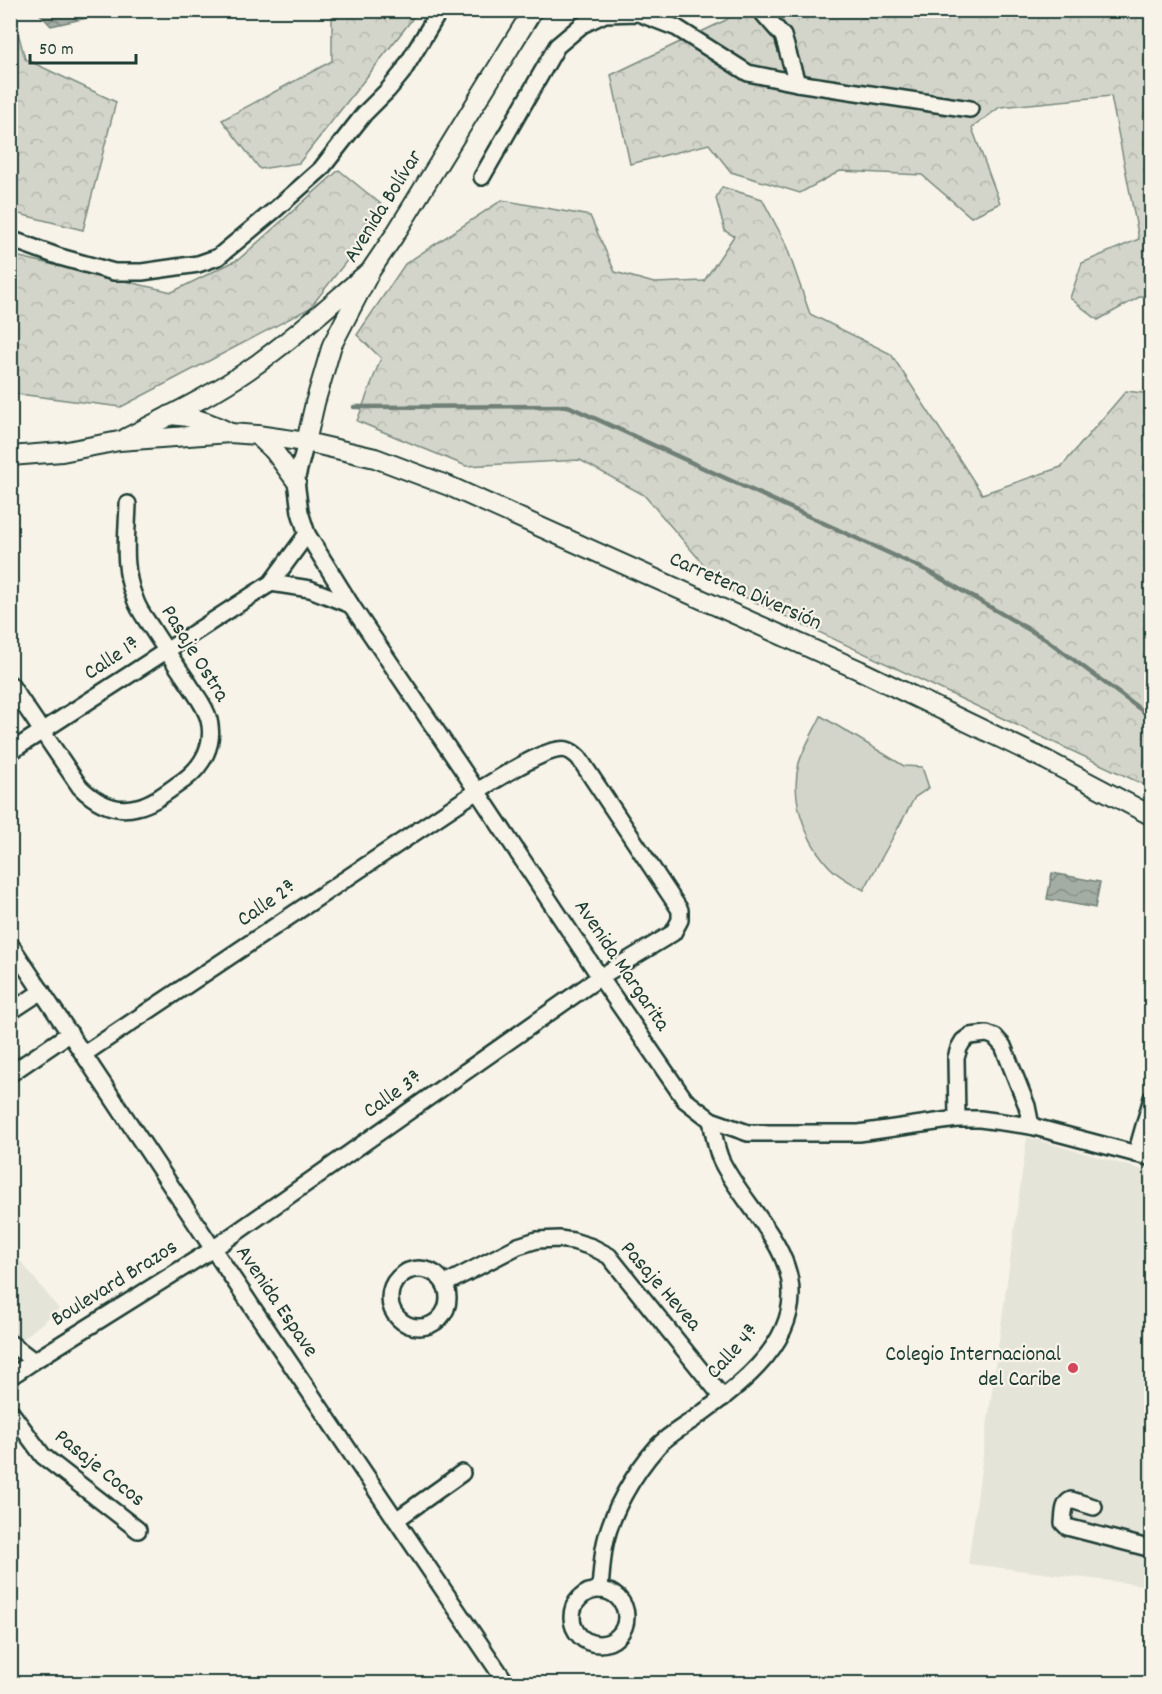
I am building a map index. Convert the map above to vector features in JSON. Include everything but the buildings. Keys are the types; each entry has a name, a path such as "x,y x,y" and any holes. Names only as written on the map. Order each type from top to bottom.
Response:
{"main road":[{"name":"Avenida Bolívar","path":"306,442 332,345 371,270 400,227 533,10"},
{"path":"10,456 62,452 119,441 170,415 217,390 264,359 371,270"},
{"path":"170,415 200,419 230,434"},
{"name":"Carretera Diversión","path":"119,441 230,434 257,435 306,442 375,458 449,486 859,670 1047,760 1152,816"},
{"path":"257,435 274,451 296,481"}],"street":[{"path":"10,239 60,257 114,272 142,272 198,264 218,257 321,169 364,114 402,72 440,10"},
{"path":"760,10 783,36 797,83"},
{"path":"482,177 557,46 582,25 605,14 638,13 677,28 748,73 797,83 970,109"},
{"name":"Avenida Margarita","path":"306,442 296,481 300,512 307,534 351,605 685,1100 711,1120 748,1133 859,1133 957,1119 980,1119 1031,1126 1152,1158"},
{"name":"Pasaje Ostra","path":"10,684 80,787 91,798 104,805 119,809 148,804 189,776 200,765 208,751 211,735 209,720 202,704 136,603 128,582 126,564 128,504"},
{"path":"307,534 271,583 310,589 351,605"},
{"name":"Calle 1ª","path":"10,752 271,583"},
{"name":"Calle 2ª","path":"84,1054 477,791 542,753 566,749 579,758 680,910 680,920 673,933 600,977"},
{"name":"Avenida Espave","path":"10,944 507,1683"},
{"name":"Calle 3ª","path":"213,1249 600,977"},
{"path":"10,1012 42,991"},
{"path":"10,1074 70,1033"},
{"path":"957,1119 956,1058 959,1048 970,1036 987,1034 995,1037 1003,1046 1027,1106 1031,1126"},
{"path":"1136,1154 1152,1098"},
{"name":"Calle 4ª","path":"600,1590 604,1548 611,1523 624,1493 641,1468 660,1444 723,1398 760,1363 778,1342 788,1319 791,1294 788,1270 778,1247 722,1163 711,1120"},
{"name":"Pasaje Hevea","path":"445,1284 518,1246 537,1240 559,1239 592,1247 609,1256 723,1398"},
{"name":"Boulevard Brazos","path":"10,1377 213,1249"},
{"path":"10,1343 34,1361"},
{"name":"Pasaje Cocos","path":"10,1412 43,1456 138,1530"},
{"path":"396,1520 462,1473"},
{"path":"1094,1507 1068,1501 1063,1523 1067,1527 1152,1549"}],"shaded area":[{"name":"Colegio Internacional del Caribe","path":"1027,1137 1151,1172 1151,1586 968,1564"},
{"path":"10,1248 59,1309 11,1349 10,1349"}],"green space":[{"path":"12,10 25,59 116,102 83,230 11,212 10,11"},
{"path":"332,11 417,11 299,163 260,169 222,120 332,61"},
{"path":"736,11 1151,11 1151,297 1141,296 1098,320 1070,298 1082,263 1139,239 1111,96 1000,107 972,128 1000,203 971,217 922,175 840,171 800,193 731,172 709,144 630,164 611,75 726,20"},
{"path":"339,170 387,209 310,308 121,407 11,393 11,255 172,292 239,259"},
{"path":"722,187 762,199 785,242 810,314 891,354 982,494 1061,467 1126,391 1151,394 1151,788 723,587 644,495 580,460 466,466 357,421 381,358 357,335 405,264 502,200 590,216 615,272 654,283 704,281 734,236 725,231 716,198"},
{"path":"821,716 904,766 922,767 929,788 915,797 864,890 839,875 826,863 811,841 801,816 796,789 799,763"}],"water":[{"path":"37,11 118,11 51,26"},
{"path":"1052,873 1100,882 1095,908 1047,899"}],"waterway":[{"path":"354,407 568,406 928,571 1047,640 1152,718"}],"place":[{"name":"Colegio Internacional del Caribe","path":"1073,1368"}]}
